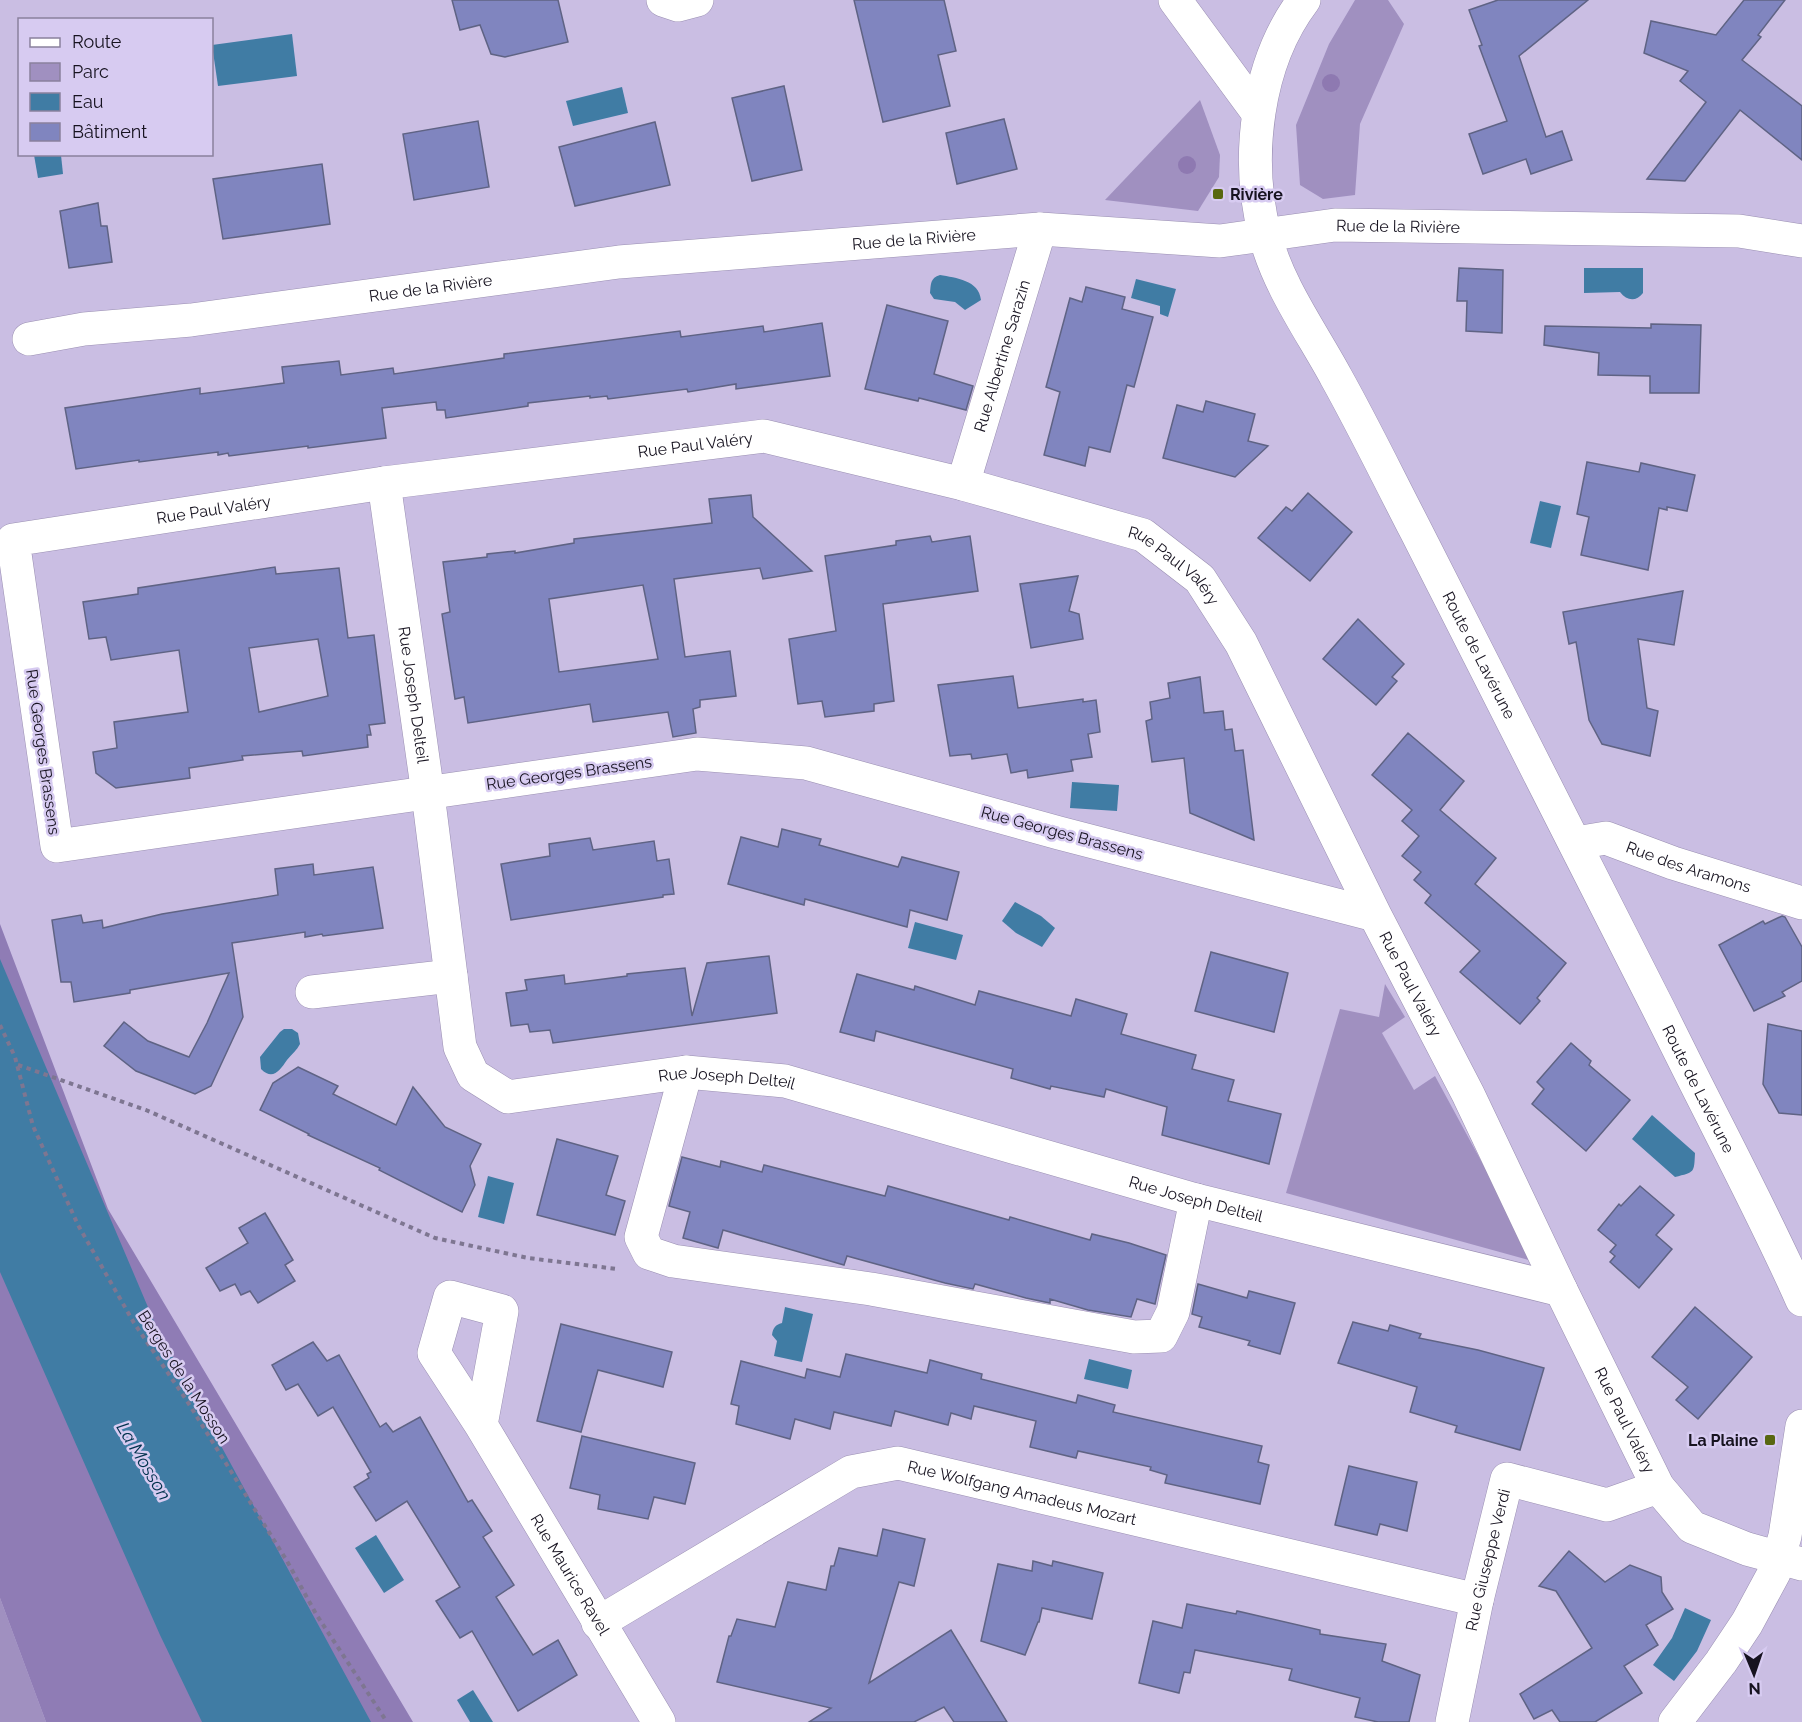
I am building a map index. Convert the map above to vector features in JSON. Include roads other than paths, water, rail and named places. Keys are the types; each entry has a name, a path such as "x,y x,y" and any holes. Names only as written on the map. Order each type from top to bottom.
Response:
{"street":[{"path":"663,0 678,5 697,0"},
{"path":"1175,0 1258,113"},
{"name":"Route de Lavérune","path":"1304,0 1292,15 1271,63 1258,113 1256,172 1265,234 1282,283 1342,387 1800,1287"},
{"name":"Rue de la Rivière","path":"29,339 84,329 191,320 619,262 1040,229 1220,241 1335,225 1739,231 1802,241"},
{"name":"Rue Albertine Sarazin","path":"963,484 1040,229"},
{"name":"Rue Paul Valéry","path":"13,540 384,483 764,436 963,484 1143,535 1200,579 1241,643 1375,915 1468,1094 1658,1487 1692,1527 1747,1549 1791,1561"},
{"name":"Rue Joseph Delteil","path":"384,483 428,794 460,1047 473,1075 508,1097 686,1072 785,1081 1196,1200 1561,1290"},
{"name":"Rue Georges Brassens","path":"13,540 57,846 697,754 806,763 1059,833 1375,915"},
{"name":"Rue des Aramons","path":"1576,843 1606,838 1672,863 1802,903"},
{"path":"312,992 451,976"},
{"path":"686,1072 641,1237 650,1253 673,1261 872,1289 1134,1337 1161,1336 1173,1312 1196,1200"},
{"name":"Rue Maurice Ravel","path":"481,1425 659,1722"},
{"path":"1675,1722 1721,1662 1791,1561 1802,1426"},
{"name":"Rue Wolfgang Amadeus Mozart","path":"598,1623 851,1472 898,1463 1478,1600"},
{"name":"Rue Giuseppe Verdi","path":"1452,1722 1507,1479 1607,1505 1658,1487"}],"water":[{"path":"292,34 297,76 218,86 213,45"},
{"path":"622,87 628,113 573,126 566,101"},
{"path":"34,156 61,156 63,174 38,178"},
{"path":"1584,268 1643,268 1643,293 1631,299 1620,292 1584,293"},
{"path":"940,275 971,284 976,288 981,300 965,310 955,302 934,299 930,293 931,284 934,278"},
{"path":"1136,279 1176,289 1168,317 1160,314 1160,306 1131,298"},
{"path":"1540,501 1561,506 1551,548 1530,543"},
{"path":"1072,782 1119,785 1117,811 1070,808"},
{"path":"1015,902 1041,916 1055,928 1042,947 1016,933 1002,921"},
{"path":"915,922 963,935 956,960 908,948"},
{"name":"La Mosson","path":"0,959 156,1326 371,1722 202,1722 160,1635 0,1272"},
{"path":"284,1029 292,1029 298,1033 300,1044 276,1073 269,1074 261,1069 260,1057"},
{"path":"1652,1115 1695,1153 1692,1171 1675,1177 1632,1139"},
{"path":"488,1176 514,1183 504,1224 478,1217"},
{"path":"785,1307 813,1314 802,1362 774,1356 777,1341 772,1333 776,1326 782,1323"},
{"path":"1089,1359 1132,1370 1128,1389 1084,1379"},
{"path":"376,1535 404,1580 384,1593 355,1548"},
{"path":"1685,1608 1711,1620 1697,1651 1674,1681 1653,1665 1672,1638"},
{"path":"473,1690 493,1722 470,1722 457,1700"}],"place":[{"name":"Rivière","path":"1218,194"},
{"name":"La Plaine","path":"1770,1440"}]}
